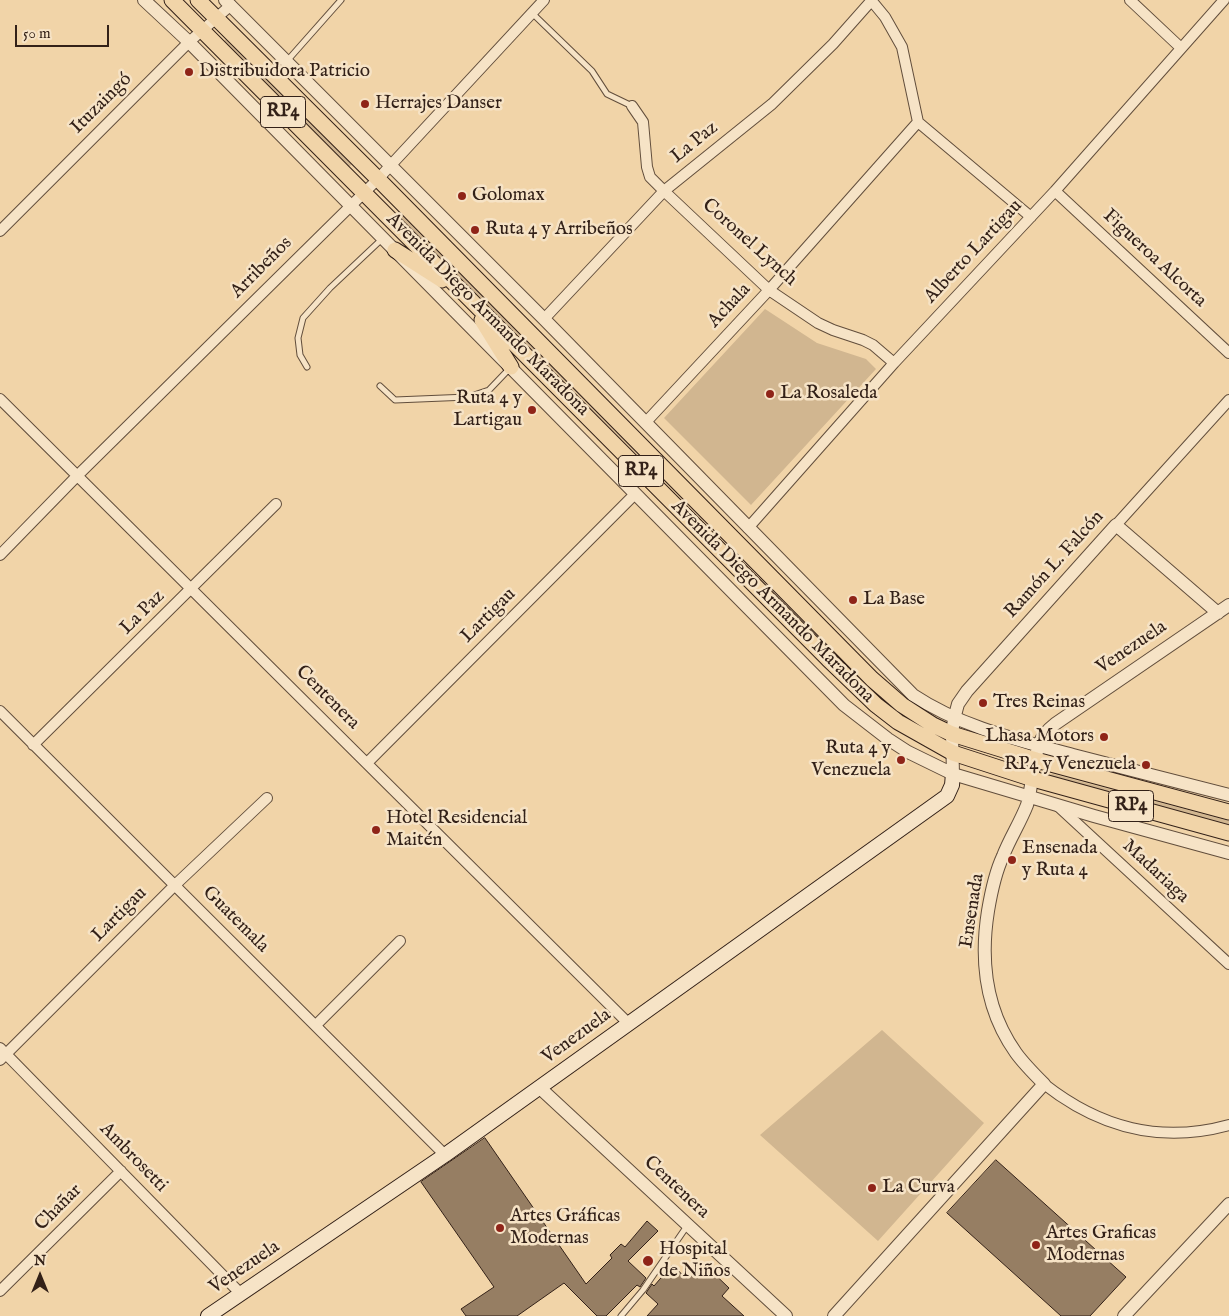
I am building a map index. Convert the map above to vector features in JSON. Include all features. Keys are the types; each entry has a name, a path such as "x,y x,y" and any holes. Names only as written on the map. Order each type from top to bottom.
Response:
{"main road":[{"name":"Avenida Diego Armando Maradona","path":"172,0 820,652 898,722 953,753 1032,779 1229,833"},
{"name":"Avenida Diego Armando Maradona","path":"198,0 872,678 902,705 933,725 953,726 1229,812"},
{"path":"395,250 468,298 511,367"},
{"name":"Venezuela","path":"208,1316 445,1155 947,796 952,784 953,774"}],"street":[{"name":"Avenida Diego Armando Maradona","path":"144,0 189,42 844,705 908,752 953,774 1029,798 1229,853"},
{"name":"Arribeños","path":"0,555 77,476 378,179 544,0"},
{"path":"872,0 885,17 902,47 918,122 1031,217"},
{"name":"La Paz","path":"544,319 664,191 772,104 826,51 872,0"},
{"path":"1130,0 1181,48"},
{"name":"Alberto Lartigau","path":"748,528 894,363 1055,191 1224,0"},
{"name":"Avenida Diego Armando Maradona","path":"228,2 646,422 913,695 953,726"},
{"name":"Ituzaingó","path":"0,231 189,42 216,18 228,2"},
{"name":"Coronel Lynch","path":"632,106 643,122 647,167 650,177 664,191 769,290 818,323 873,345 894,363"},
{"name":"Achala","path":"646,422 769,290 918,122"},
{"name":"Figueroa Alcorta","path":"1055,191 1229,353"},
{"name":"Centenera","path":"0,399 628,1023"},
{"name":"Ramón L. Falcón","path":"953,774 953,726 958,704 967,691 1229,400"},
{"name":"Lartigau","path":"367,763 635,494"},
{"name":"La Paz","path":"34,745 276,504"},
{"path":"1116,525 1218,613"},
{"name":"Venezuela","path":"1037,753 1044,735 1055,724 1229,605"},
{"name":"Guatemala","path":"0,711 445,1155"},
{"name":"Avenida Diego Armando Maradona","path":"1037,753 1229,795"},
{"name":"Ensenada","path":"1037,753 1029,798 1021,822 1002,856 996,875 984,934 984,964 990,998 1002,1028 1016,1052 1044,1084 1063,1099 1087,1113 1118,1125 1155,1132 1188,1134 1229,1125"},
{"name":"Lartigau","path":"2,1054 267,798"},
{"name":"Madariaga","path":"1058,806 1229,964"},
{"path":"316,1025 400,941"},
{"name":"Ambrosetti","path":"2,1054 121,1171 240,1293"},
{"path":"834,1316 1044,1084"},
{"name":"Centenera","path":"540,1088 786,1316"},
{"name":"Chañar","path":"0,1291 121,1171"},
{"path":"1125,1316 1229,1204"}],"lane":[{"path":"287,62 341,0"},
{"path":"532,13 592,71 607,94 632,106"},
{"path":"307,367 300,354 298,338 303,318 330,288 383,239"},
{"path":"380,386 395,400 468,397 489,390 511,367"},
{"path":"621,1316 688,1225"}],"shaded area":[{"path":"227,38 352,164 349,167 224,41"},
{"path":"399,211 706,518 702,519 397,214"},
{"name":"La Rosaleda","path":"765,309 817,343 866,359 876,369 751,505 664,418"},
{"path":"1053,774 1229,821 1229,828 1045,775"},
{"name":"La Curva","path":"882,1030 984,1123 878,1241 760,1135"}],"building":[{"name":"Artes Gráficas Modernas","path":"485,1138 586,1284 612,1258 610,1255 621,1244 625,1247 647,1221 658,1231 628,1261 646,1278 640,1287 637,1285 606,1316 597,1316 564,1283 517,1316 466,1316 461,1309 494,1287 421,1182"},
{"name":"Artes Graficas Modernas","path":"996,1160 1126,1277 1090,1316 1061,1316 947,1213"},
{"path":"702,1262 729,1288 722,1296 744,1316 647,1316 658,1304 646,1293 652,1284 654,1286 672,1265 686,1278"}],"place":[{"name":"Distribuidora Patricio","path":"189,72"},
{"name":"Herrajes Danser","path":"365,104"},
{"name":"Golomax","path":"462,196"},
{"name":"Ruta 4 y Arribeños","path":"475,230"},
{"name":"La Rosaleda","path":"770,394"},
{"name":"Ruta 4 y Lartigau","path":"532,410"},
{"name":"La Base","path":"853,600"},
{"name":"Tres Reinas","path":"983,703"},
{"name":"Lhasa Motors","path":"1104,737"},
{"name":"Ruta 4 y Venezuela","path":"901,760"},
{"name":"RP4 y Venezuela","path":"1146,765"},
{"name":"Hotel Residencial Maitén","path":"376,830"},
{"name":"Ensenada y Ruta 4","path":"1012,860"},
{"name":"La Curva","path":"872,1188"},
{"name":"Artes Gráficas Modernas","path":"500,1228"},
{"name":"Artes Graficas Modernas","path":"1036,1245"},
{"name":"Hospital de Niños","path":"648,1261"}]}
